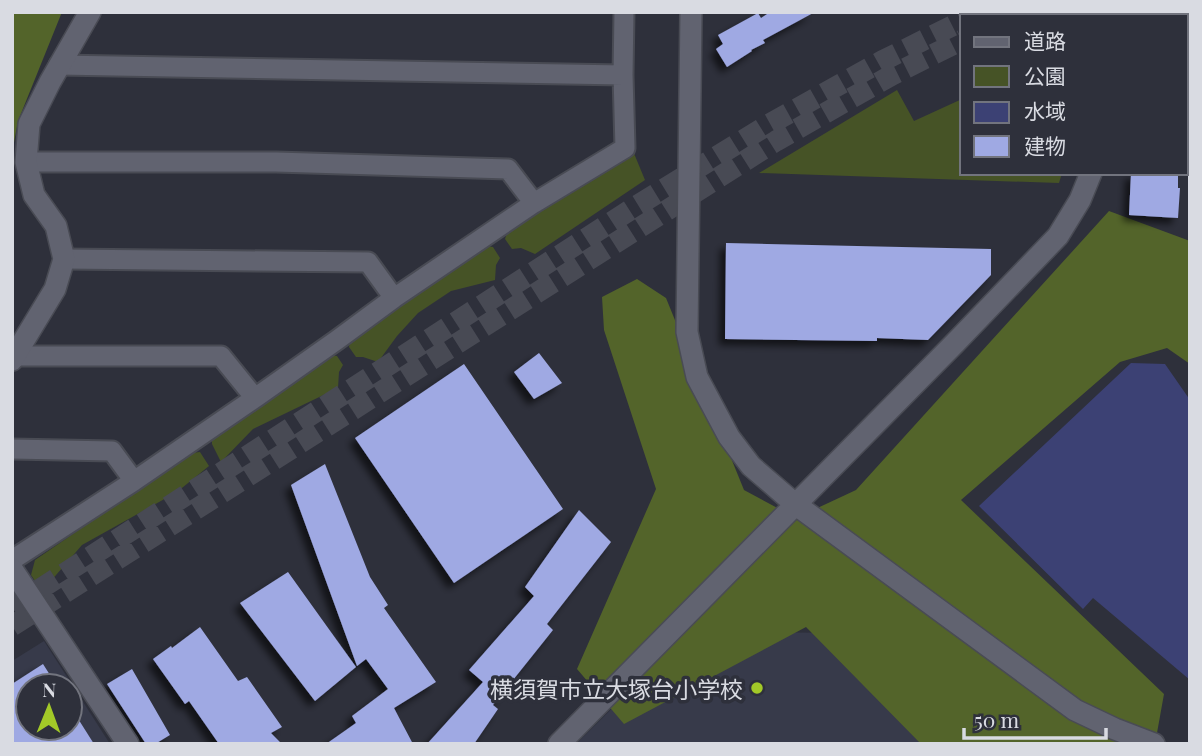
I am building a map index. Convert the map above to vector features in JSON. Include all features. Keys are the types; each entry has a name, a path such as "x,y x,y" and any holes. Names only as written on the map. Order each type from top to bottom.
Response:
{"street":[{"path":"13,358 55,289 64,259 56,226 34,195 26,162 29,124 90,12"},
{"path":"12,560 134,481 534,202 625,148 624,12"},
{"path":"691,12 687,332 697,377 729,437 751,466 795,504 1075,710 1154,744"},
{"path":"60,65 623,75"},
{"path":"26,162 276,162 508,169 534,202"},
{"path":"559,744 1058,236 1080,200 1090,175"},
{"path":"64,259 368,262 394,298"},
{"path":"13,358 221,356 255,398"},
{"path":"12,449 112,451 134,481"},
{"path":"12,569 128,744"}],"shaded area":[{"name":"横須賀市立大塚台小学校","path":"729,593 761,632 831,633 935,744 576,744"},
{"path":"44,641 64,672 14,672 14,742 84,742 84,703 110,744 12,744 12,661"}],"green space":[{"path":"12,12 62,12 18,121 12,153"},
{"path":"897,90 914,121 960,100 960,175 1061,175 1059,183 759,173"},
{"path":"633,151 645,180 535,254 521,248 512,249 505,239 507,233"},
{"path":"1109,211 1190,241 1190,364 1167,348 1120,362 961,500 1164,694 1155,744 921,744 806,627 624,724 577,669 656,489 604,330 602,297 637,279 666,298 744,490 796,518 856,490"},
{"path":"487,246 493,247 500,258 496,265 495,280 451,291 418,313 378,362 356,357 349,347 350,341"},
{"path":"330,355 337,356 343,365 339,372 338,388 253,429 221,462 212,444 212,437"},
{"path":"200,452 209,466 177,492 82,545 46,586 39,587 31,575 35,560 191,453"}],"water":[{"path":"1131,363 1165,364 1190,400 1190,680 1093,598 1083,609 979,506"}],"building":[{"path":"770,12 815,12 763,40 765,43 727,67 716,49 723,44 718,35 758,13 761,18"},
{"path":"1131,175 1178,176 1178,218 1129,215"},
{"path":"726,243 991,249 991,275 928,340 725,339"},
{"path":"539,353 562,383 534,399 514,372"},
{"path":"464,364 563,509 454,583 355,438"},
{"path":"325,464 370,577 388,605 384,608 436,682 394,708 413,744 326,744 356,723 352,716 388,689 366,659 357,666 291,485"},
{"path":"579,510 611,542 547,624 553,630 493,705 498,709 474,744 427,744 483,682 469,670 534,596 525,587"},
{"path":"288,572 356,667 315,701 240,603"},
{"path":"200,627 238,681 247,677 282,727 271,733 282,744 219,744 189,701 185,704 153,659"},
{"path":"43,664 48,672 31,672"},
{"path":"132,669 170,735 155,744 146,744 107,684"},
{"path":"14,683 14,742 84,742 84,728 94,744 12,744"}],"tunnel":[{"path":"976,14 980,12"},
{"path":"1015,14 1019,12"},
{"path":"12,607 638,205 766,126 882,61 960,22"},
{"path":"12,626 776,141 892,75 960,41"}],"place":[{"name":"横須賀市立大塚台小学校","path":"757,688"}]}
